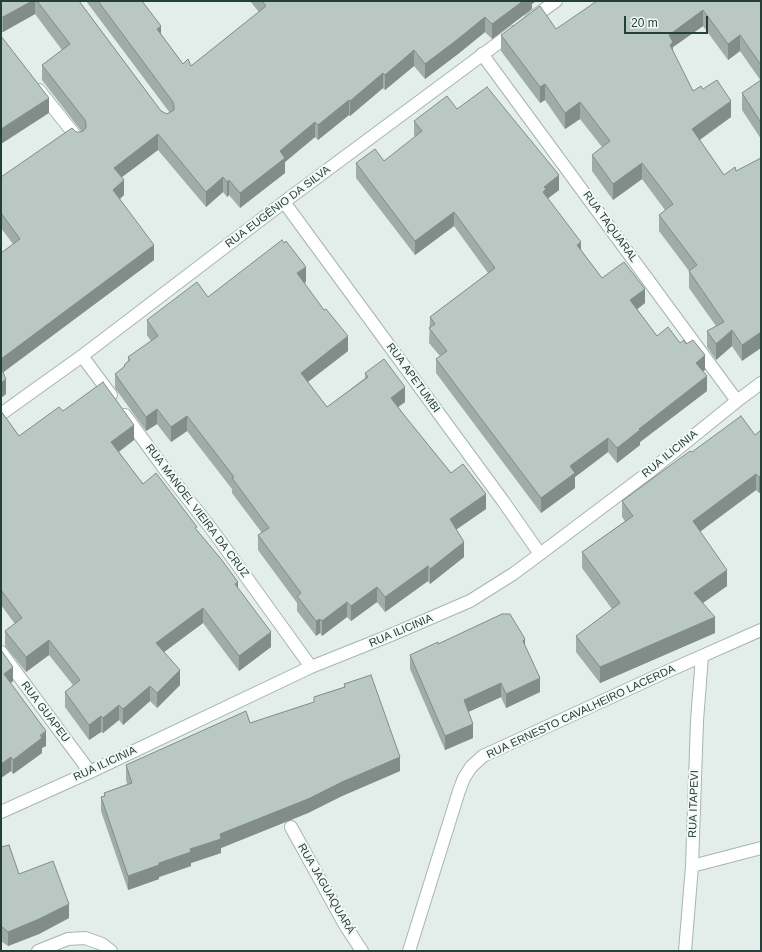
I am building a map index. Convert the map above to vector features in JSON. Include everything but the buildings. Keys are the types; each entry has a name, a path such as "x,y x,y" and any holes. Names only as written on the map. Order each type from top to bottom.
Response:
{"street":[{"name":"RUA EUGÊNIO DA SILVA","path":"1,414 82,356 284,202 482,54 556,1"},
{"name":"RUA TAQUARAL","path":"482,54 737,401"},
{"path":"31,79 78,140"},
{"name":"RUA APETUMBI","path":"284,202 499,495 540,554"},
{"name":"RUA MANOEL VIEIRA DA CRUZ","path":"82,356 166,471 213,531 310,667"},
{"name":"RUA ILICINIA","path":"1,812 90,772 310,667 391,635 470,601 513,574 540,554 649,472 761,383"},
{"name":"RUA ERNESTO CAVALHEIRO LACERDA","path":"409,951 459,791 464,778 471,767 483,756 761,630"},
{"name":"RUA GUAPEU","path":"1,652 90,772"},
{"name":"RUA ITAPEVI","path":"685,951 692,866 697,721 702,656"},
{"name":"RUA JAGUAQUARÁ","path":"291,827 345,925 362,951"},
{"path":"692,866 761,848"},
{"path":"38,951 68,939 85,938 102,944 111,951"}]}
